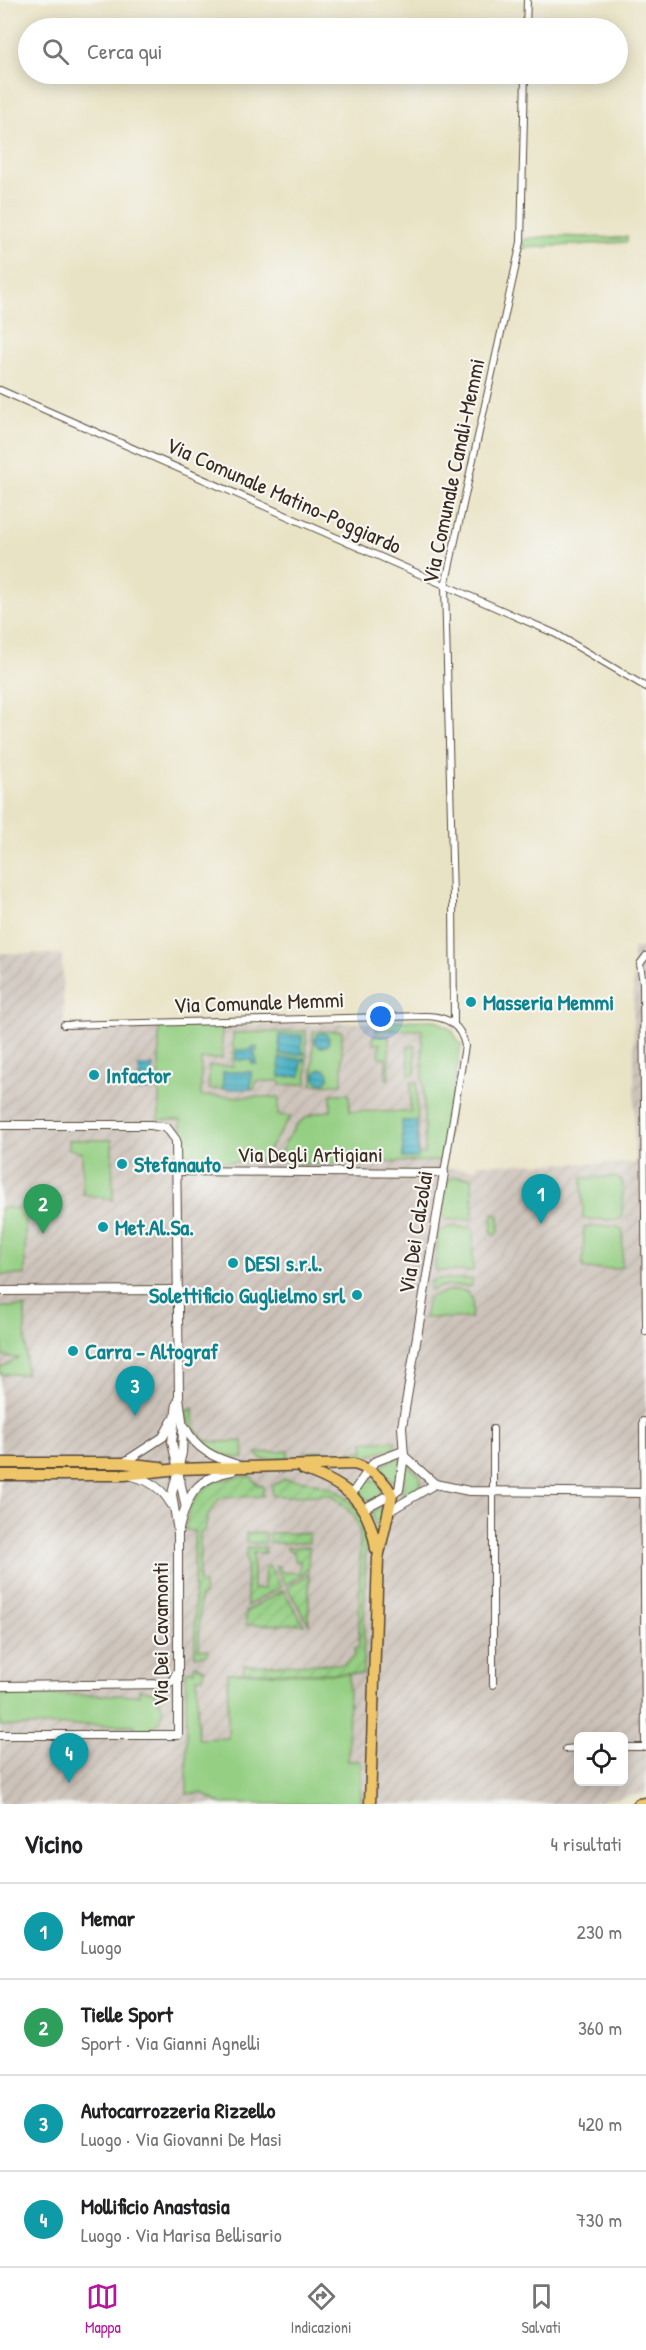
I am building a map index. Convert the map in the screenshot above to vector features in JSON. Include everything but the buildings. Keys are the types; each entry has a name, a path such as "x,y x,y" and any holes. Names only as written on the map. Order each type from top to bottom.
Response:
{"main road":[{"path":"0,1463 123,1463 178,1469"},
{"path":"0,1475 125,1475 178,1469 354,1464 367,1469 383,1482 392,1496 391,1510 378,1558"},
{"path":"299,1467 329,1479 352,1494 365,1508 374,1534 378,1558 370,1804"},
{"path":"639,1804 646,1803"}],"street":[{"path":"526,0 526,18"},
{"name":"Via Comunale Canali-Memmi","path":"453,1023 453,898 445,586 521,242 525,84"},
{"name":"Via Comunale Matino-Poggiardo","path":"0,390 555,634 646,687"},
{"path":"646,956 642,959 640,968 643,983 646,1332"},
{"name":"Via Comunale Memmi","path":"63,1025 425,1016 443,1017 453,1023"},
{"name":"Via Dei Calzolai","path":"392,1496 399,1490 404,1418 465,1046 461,1033 453,1023"},
{"path":"0,1125 151,1125 167,1128 176,1140 179,1290 178,1418 183,1442 172,1494 172,1507 178,1532"},
{"name":"Via Degli Artigiani","path":"177,1171 444,1173"},
{"path":"0,1291 179,1290"},
{"path":"123,1463 163,1437 178,1418"},
{"path":"178,1418 191,1439 205,1452 245,1468"},
{"path":"628,1747 645,1747 643,1421"},
{"path":"493,1429 493,1685"},
{"path":"352,1494 367,1469 374,1462 403,1453 435,1484 492,1493 643,1493"},
{"path":"178,1532 185,1504 191,1493 214,1474 245,1468"},
{"path":"178,1469 185,1504"},
{"path":"125,1475 153,1484 162,1491 172,1507"},
{"path":"391,1510 435,1484"},
{"path":"365,1508 392,1496"},
{"name":"Via Dei Cavamonti","path":"0,1735 178,1735 180,1665 178,1532"},
{"path":"0,1686 167,1684 173,1680 180,1665"},
{"path":"566,1749 574,1748"}],"shaded area":[{"path":"633,948 646,948 646,1793 585,1804 0,1804 0,953 62,954 64,1029 440,1021 452,1030 461,1045 443,1168 477,1169 478,1164 635,1163"}],"green space":[{"path":"553,236 621,238 627,236 627,242 522,248 524,239"},
{"path":"436,1020 452,1030 461,1045 443,1161 290,1164 282,1159 280,1153 299,1123 312,1114 331,1111 331,1094 349,1094 350,1111 410,1112 411,1082 417,1082 418,1154 425,1154 422,1030 376,1030 375,1021"},
{"path":"222,1025 222,1059 201,1059 201,1096 279,1097 278,1115 291,1116 264,1157 257,1163 192,1160 183,1150 181,1120 159,1120 159,1026"},
{"path":"306,1031 307,1084 280,1085 280,1081 256,1081 255,1089 251,1089 251,1072 223,1072 223,1089 209,1089 209,1066 233,1066 233,1033"},
{"path":"313,1031 342,1031 342,1084 313,1085"},
{"path":"373,1036 389,1036 389,1079 386,1079 386,1058 379,1057 380,1044 373,1044"},
{"path":"408,1046 415,1046 415,1074 409,1074"},
{"path":"69,1140 112,1140 113,1200 83,1194 82,1152 69,1149"},
{"path":"453,1177 472,1177 473,1219 447,1220 442,1214 447,1182"},
{"path":"616,1177 623,1182 622,1217 618,1220 583,1219 582,1178"},
{"path":"0,1208 25,1208 25,1275 0,1275"},
{"path":"493,1213 499,1216 499,1232 494,1236 491,1232"},
{"path":"616,1226 623,1231 622,1266 617,1269 583,1269 584,1227"},
{"path":"448,1227 473,1228 473,1271 435,1269 438,1232"},
{"path":"436,1279 472,1279 471,1286 444,1286 429,1290 431,1282"},
{"path":"447,1291 467,1292 473,1300 471,1318 424,1318 428,1298"},
{"path":"0,1307 25,1307 26,1374 0,1374 0,1366 3,1367 18,1358 3,1356"},
{"path":"193,1408 196,1430 200,1436 213,1442 243,1441 244,1458 223,1455 206,1446 194,1431 185,1412"},
{"path":"364,1441 396,1441 394,1448 368,1456 351,1458 351,1452 364,1451"},
{"path":"288,1451 288,1458 261,1459 256,1453"},
{"path":"327,1451 326,1458 304,1458 304,1452"},
{"path":"400,1456 400,1467 395,1482 375,1469"},
{"path":"406,1464 420,1475 420,1485 416,1492 402,1496"},
{"path":"251,1476 257,1484 263,1486 263,1496 220,1498 208,1515 205,1531 200,1532 199,1583 204,1584 204,1595 200,1596 199,1649 209,1650 207,1655 195,1656 194,1531 185,1530 188,1515 197,1494 204,1487 224,1479"},
{"path":"284,1479 313,1482 326,1486 347,1499 356,1509 362,1521 366,1537 363,1674 243,1672 244,1665 343,1664 354,1657 355,1648 359,1647 360,1532 354,1516 332,1495 272,1496 272,1486"},
{"path":"371,1480 378,1483 381,1490 378,1497 371,1500 364,1497 361,1490 364,1483"},
{"path":"385,1503 378,1532 372,1513"},
{"path":"246,1533 265,1533 265,1543 246,1543"},
{"path":"269,1533 309,1533 309,1543 269,1543"},
{"path":"265,1547 265,1553 253,1553 253,1589 264,1589 265,1567 269,1566 281,1587 247,1606 246,1548"},
{"path":"287,1547 309,1547 308,1571 285,1585 275,1566 279,1566 282,1572 299,1573 300,1561 295,1561 294,1551 287,1550"},
{"path":"309,1574 309,1624 287,1588"},
{"path":"283,1590 304,1624 246,1625 246,1611"},
{"path":"194,1665 205,1669 203,1677 197,1678 198,1739 228,1738 228,1673 349,1674 348,1761 361,1761 361,1804 221,1804 202,1793 187,1794 186,1671 194,1671"},
{"path":"139,1689 156,1693 163,1709 159,1723 147,1730 134,1731 134,1725 0,1726 0,1695 139,1695"}],"water":[{"path":"322,1033 327,1035 329,1040 327,1045 322,1047 317,1045 315,1040 317,1035"},
{"path":"279,1035 302,1035 302,1051 305,1054 280,1055"},
{"path":"252,1047 257,1047 257,1051 254,1051 257,1064 252,1064 252,1060 236,1060 236,1050 252,1050"},
{"path":"279,1058 304,1058 305,1061 301,1061 301,1076 280,1077"},
{"path":"139,1066 153,1066 153,1090 140,1091"},
{"path":"322,1069 327,1071 329,1076 327,1081 322,1083 317,1081 315,1076 317,1071"},
{"path":"223,1072 251,1072 251,1089 223,1089"},
{"path":"402,1121 417,1121 418,1158 403,1158"}],"place":[{"name":"Masseria Memmi","path":"471,1002"},
{"name":"Infactor","path":"94,1075"},
{"name":"Stefanauto","path":"122,1164"},
{"name":"Memar","path":"541,1224"},
{"name":"Met.Al.Sa.","path":"103,1227"},
{"name":"Tielle Sport","path":"43,1234"},
{"name":"DESI s.r.l.","path":"233,1263"},
{"name":"Solettificio Guglielmo srl","path":"357,1295"},
{"name":"Carra - Altograf","path":"73,1351"},
{"name":"Autocarrozzeria Rizzello","path":"135,1416"},
{"name":"Mollificio Anastasia","path":"69,1783"}]}
